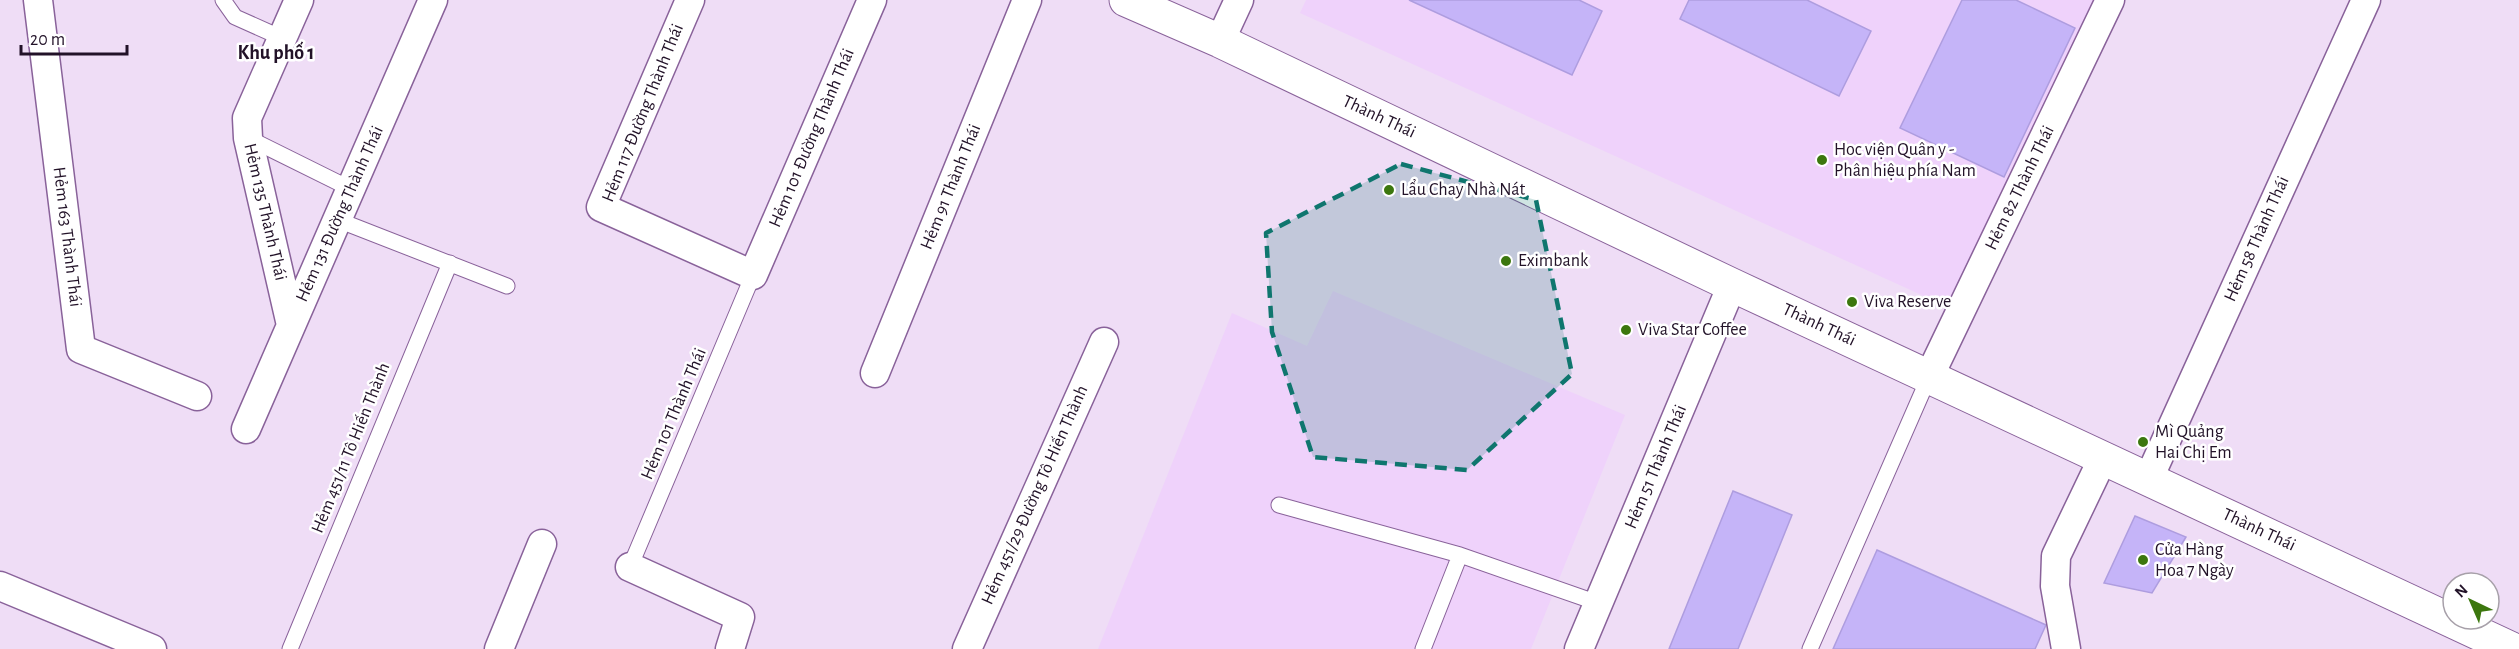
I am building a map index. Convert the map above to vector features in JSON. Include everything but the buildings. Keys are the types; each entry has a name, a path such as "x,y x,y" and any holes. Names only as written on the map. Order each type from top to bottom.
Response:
{"main road":[{"name":"Thành Thái","path":"1126,0 1220,41 1732,285 2512,649"}],"street":[{"name":"Hẻm 163 Thành Thái","path":"38,0 81,349 198,396"},
{"name":"Hẻm 135 Thành Thái","path":"291,326 248,138 247,118 299,0"},
{"name":"Hẻm 131 Đường Thành Thái","path":"246,429 433,0"},
{"name":"Hẻm 117 Đường Thành Thái","path":"690,0 601,207 753,275"},
{"name":"Hẻm 101 Đường Thành Thái","path":"753,275 872,0"},
{"name":"Hẻm 91 Thành Thái","path":"875,373 1027,0"},
{"path":"1220,41 1239,0"},
{"name":"Hẻm 82 Thành Thái","path":"1929,376 2110,0"},
{"name":"Hẻm 58 Thành Thái","path":"2149,478 2366,0"},
{"name":"Hẻm 51 Thành Thái","path":"1579,649 1732,285"},
{"name":"Hẻm 451/29 Đường Tô Hiến Thành","path":"967,649 1104,342"},
{"path":"2066,649 2055,586 2056,556 2103,458"},
{"path":"499,649 542,544"},
{"path":"630,567 740,617 730,649"},
{"path":"0,586 113,641 152,649"}],"lane":[{"path":"223,0 235,16 282,38"},
{"path":"248,138 351,189"},
{"path":"338,220 507,286"},
{"name":"Hẻm 451/11 Tô Hiến Thành","path":"290,649 450,263"},
{"name":"Hẻm 101 Thành Thái","path":"630,567 753,275"},
{"path":"1810,649 1929,376"},
{"path":"1279,505 1460,555 1599,603"},
{"path":"1423,649 1460,555"}],"highlighted area":[{"path":"1401,164 1536,200 1572,374 1467,470 1313,457 1272,332 1266,233"}],"shaded area":[{"name":"Hoc viện Quân y - Phân hiệu phía Nam","path":"1306,0 2099,0 1948,307 1300,13"},
{"path":"1333,291 1625,415 1531,649 1098,649 1232,313 1307,346"}],"place":[{"name":"Hoc viện Quân y - Phân hiệu phía Nam","path":"1822,160"},
{"name":"Lẩu Chay Nhà Nát","path":"1389,190"},
{"name":"Eximbank","path":"1506,261"},
{"name":"Viva Reserve","path":"1852,302"},
{"name":"Viva Star Coffee","path":"1626,330"},
{"name":"Mì Quảng Hai Chị Em","path":"2143,442"},
{"name":"Cửa Hàng Hoa 7 Ngày","path":"2143,560"}],"district":[{"name":"Khu phố 1","path":"276,53"}]}
